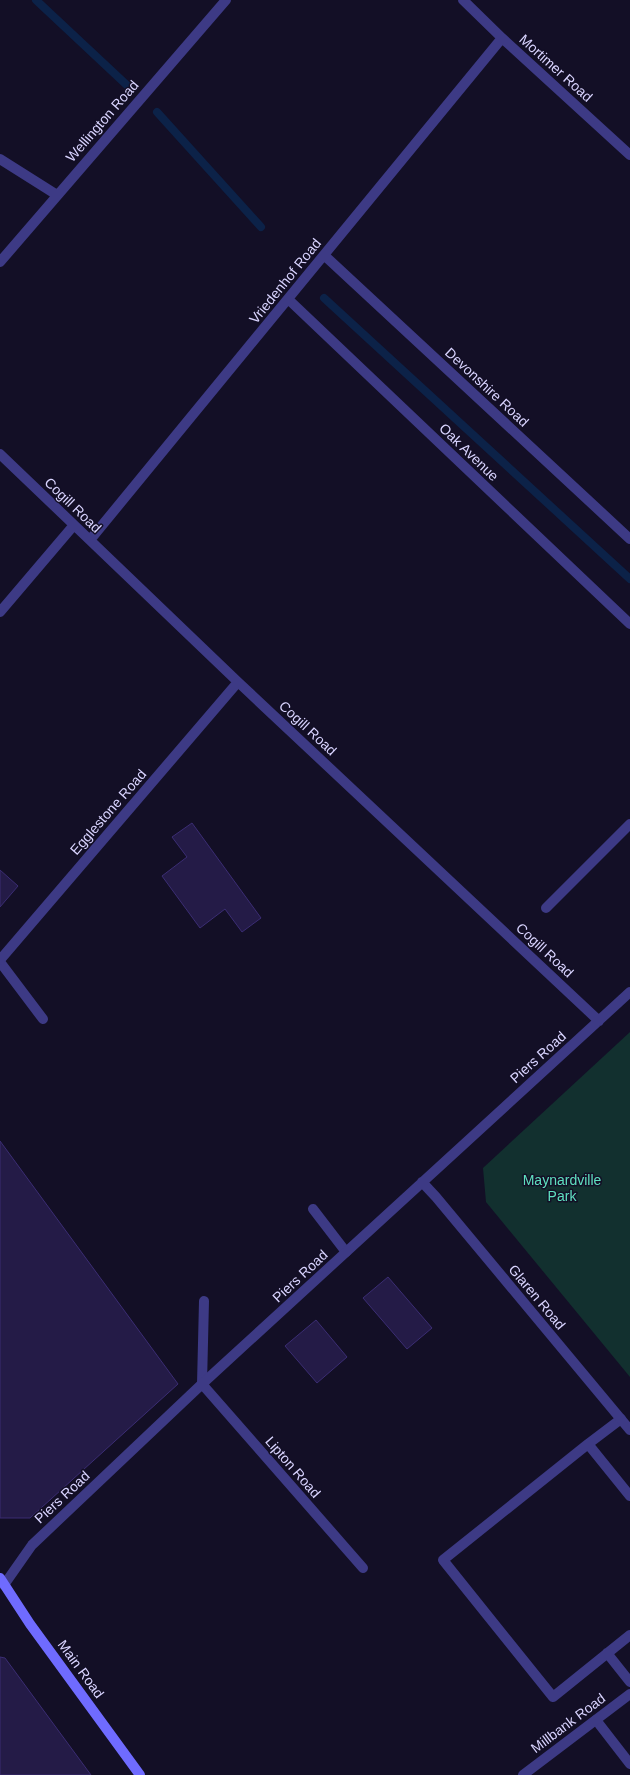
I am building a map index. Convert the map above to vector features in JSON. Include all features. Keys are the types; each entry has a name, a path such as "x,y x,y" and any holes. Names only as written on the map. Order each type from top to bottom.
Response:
{"main road":[{"name":"Main Road","path":"2,1585 140,1775"}],"street":[{"name":"Wellington Road","path":"0,262 226,0"},
{"name":"Mortimer Road","path":"464,0 502,38 630,155"},
{"name":"Vriedenhof Road","path":"90,540 502,38"},
{"path":"0,159 57,195"},
{"name":"Devonshire Road","path":"324,255 630,539"},
{"name":"Oak Avenue","path":"288,299 630,624"},
{"name":"Cogill Road","path":"0,454 238,682 599,1021"},
{"path":"0,612 74,525"},
{"name":"Egglestone Road","path":"0,961 238,682"},
{"path":"546,908 630,824"},
{"path":"0,961 43,1019"},
{"name":"Piers Road","path":"2,1585 32,1545 202,1384 630,992"},
{"name":"Glaren Road","path":"422,1182 441,1202 630,1430"},
{"path":"313,1209 346,1252"},
{"path":"202,1384 204,1301"},
{"name":"Lipton Road","path":"202,1384 363,1568"},
{"path":"621,1419 443,1560 553,1697 630,1635"},
{"path":"588,1444 630,1496"},
{"path":"607,1654 630,1682"},
{"name":"Millbank Road","path":"523,1775 630,1694"},
{"path":"596,1720 630,1764"}],"green space":[{"name":"Maynardville Park","path":"630,1032 630,1377 486,1202 483,1168"}],"building":[{"path":"192,823 261,918 242,932 225,909 200,928 162,876 187,857 172,837"},
{"path":"0,870 18,886 0,907"},
{"path":"0,1141 178,1384 30,1518 0,1518"},
{"path":"388,1277 432,1328 407,1349 363,1298"},
{"path":"316,1320 347,1357 317,1383 285,1346"},
{"path":"0,1657 5,1658 91,1775 0,1775"}],"waterway":[{"path":"36,0 131,89"},
{"path":"157,112 261,227"},
{"path":"324,298 630,579"}]}
